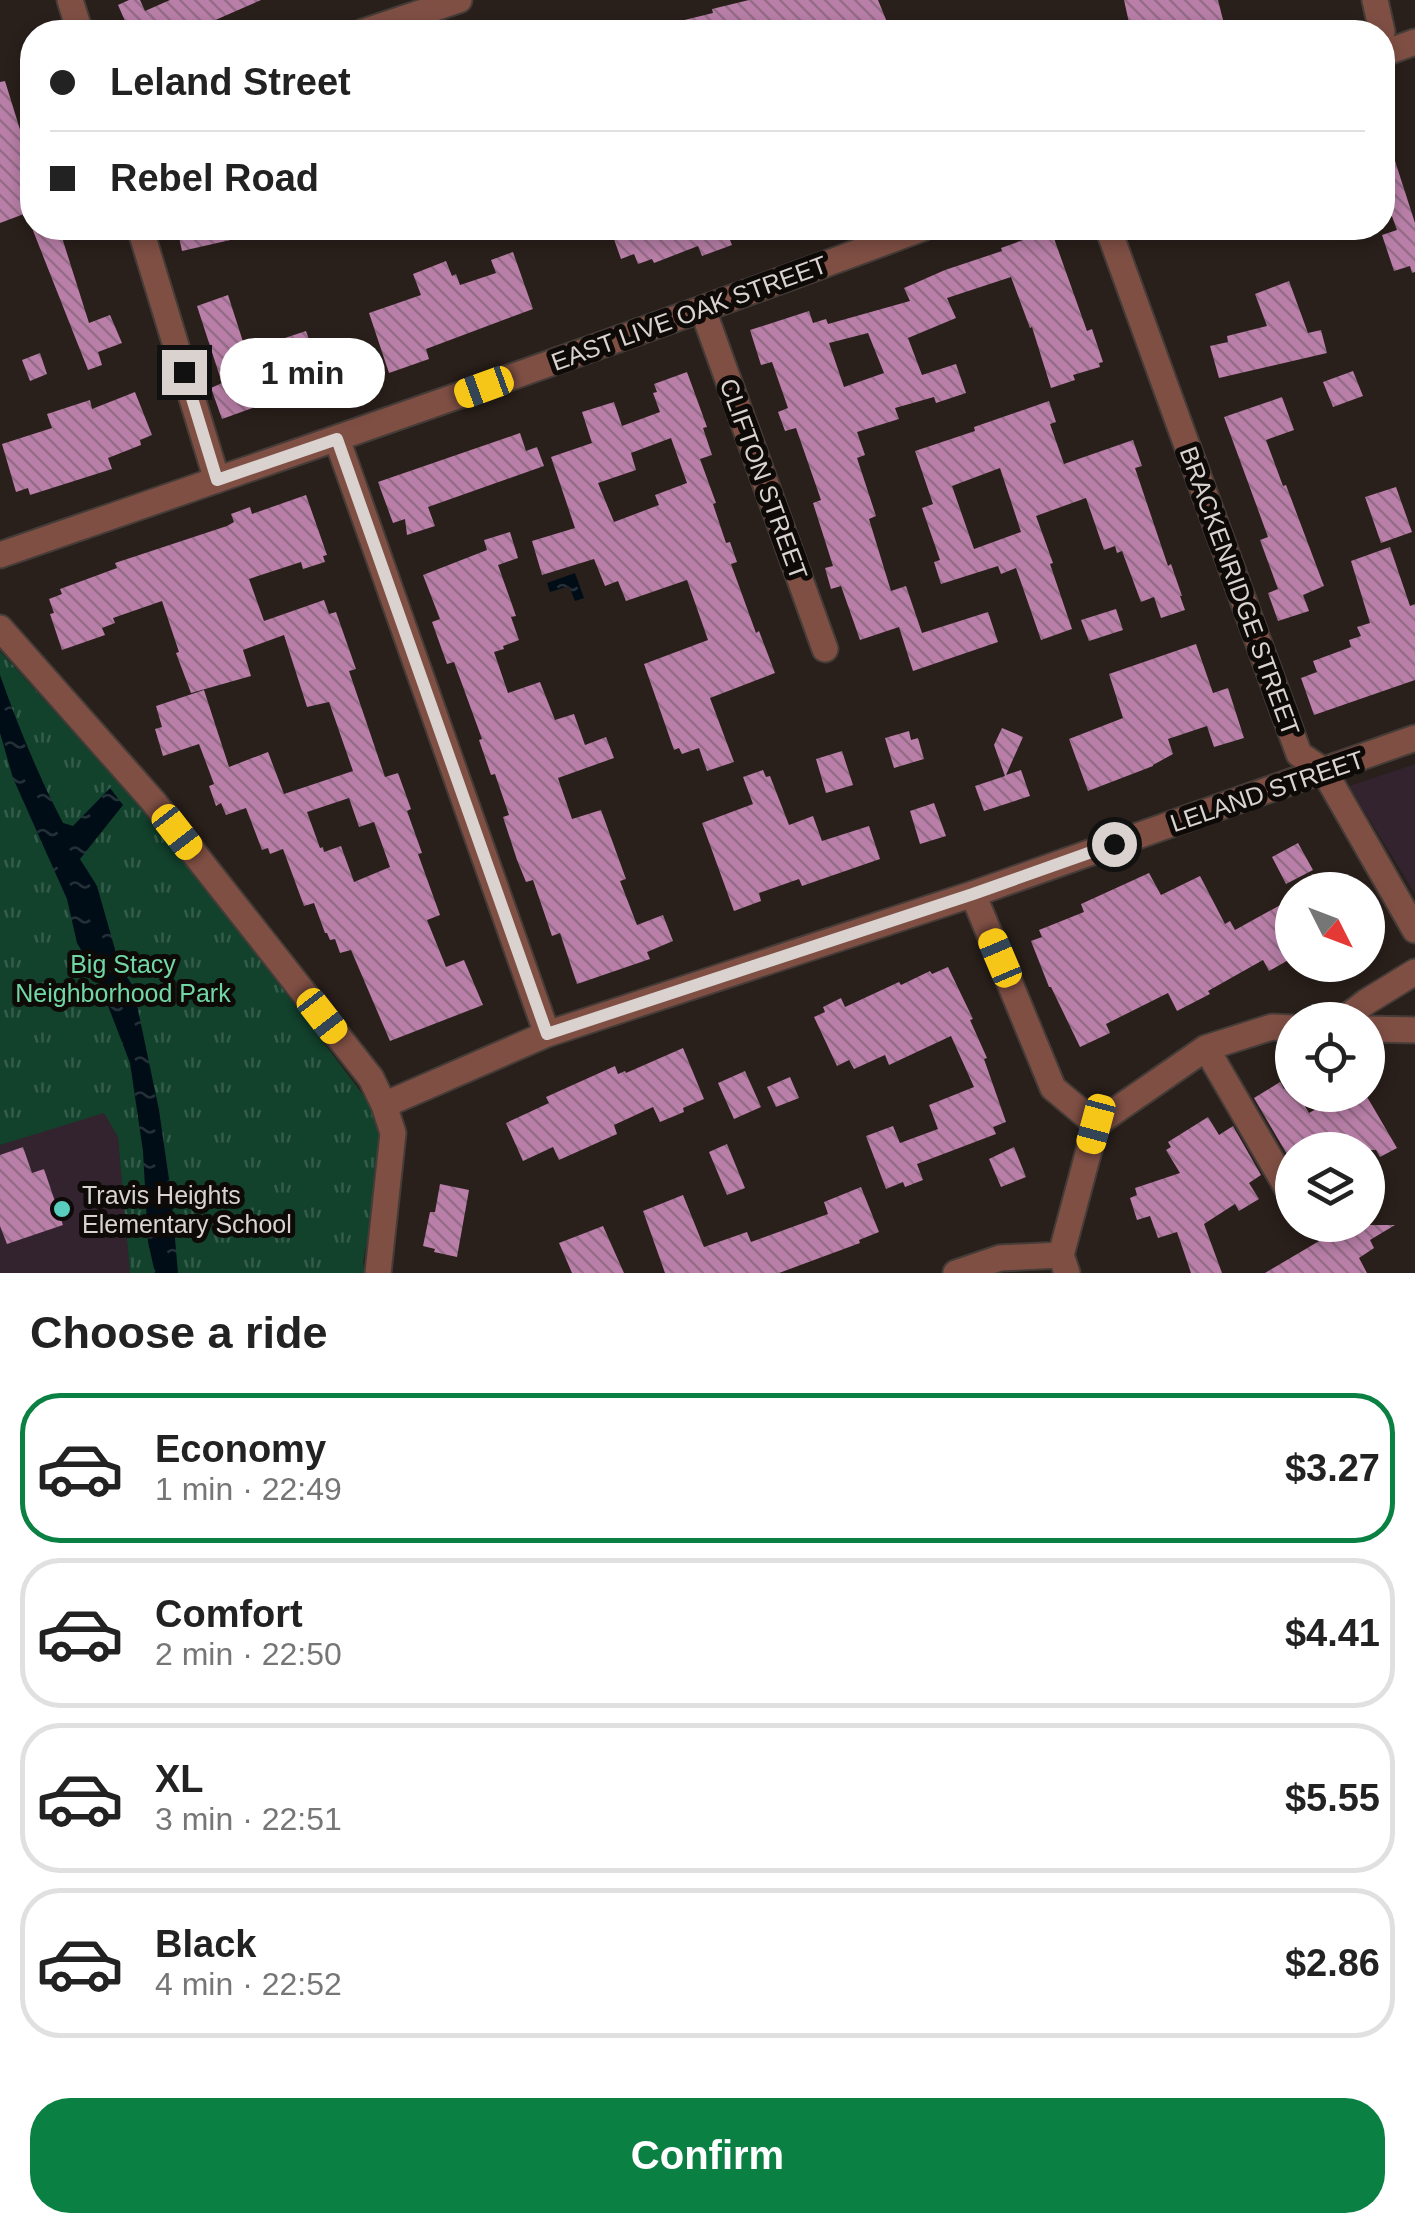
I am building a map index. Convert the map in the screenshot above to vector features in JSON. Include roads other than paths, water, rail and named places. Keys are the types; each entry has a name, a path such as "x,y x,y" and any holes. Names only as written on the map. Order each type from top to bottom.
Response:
{"street":[{"path":"398,20 459,0"},
{"path":"144,240 217,480"},
{"name":"EAST LIVE OAK STREET","path":"0,555 703,310 891,240"},
{"name":"BRACKENRIDGE STREET","path":"1112,240 1298,754 1324,772 1415,930"},
{"name":"CLIFTON STREET","path":"703,310 825,649"},
{"path":"337,439 547,1034"},
{"path":"0,628 152,801 371,1078 393,1134 378,1273"},
{"name":"LELAND STREET","path":"384,1104 547,1034 973,894 1415,738"},
{"path":"973,894 1053,1088 1096,1124"},
{"path":"1366,1002 1415,972"},
{"path":"956,1273 1000,1258 1064,1264 1096,1124 1206,1048 1275,1027"},
{"path":"1385,1029 1415,1030"},
{"path":"1206,1048 1275,1167"}],"water":[{"path":"575,573 584,598 575,601 569,586 550,592 547,583"},
{"path":"0,675 63,823 73,826 110,788 123,805 80,859 97,886 120,967 133,986 159,1110 178,1273 155,1273 148,1242 143,1151 130,1063 97,977 77,943 67,899 13,778 0,733"}],"place":[{"name":"Travis Heights Elementary School","path":"62,1209"}],"park label":[{"name":"Big Stacy Neighborhood Park","path":"123,978"}]}
